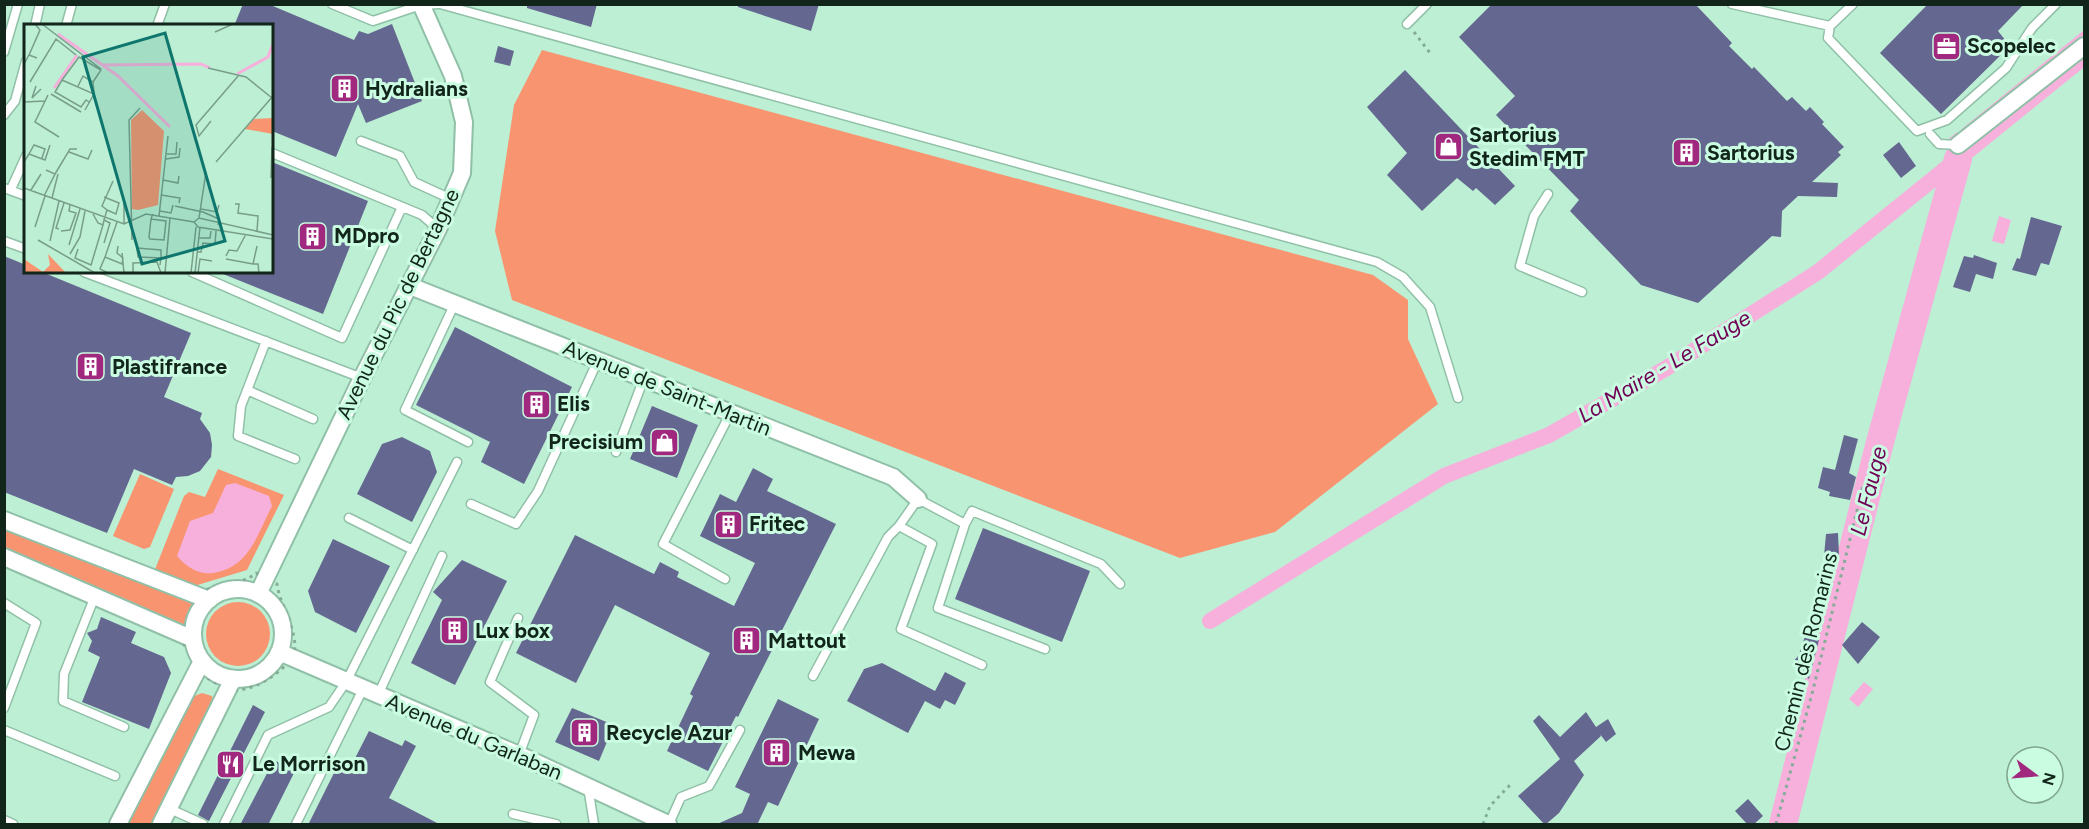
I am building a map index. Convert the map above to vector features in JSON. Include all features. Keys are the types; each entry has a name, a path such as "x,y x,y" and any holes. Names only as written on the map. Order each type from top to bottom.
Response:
{"street":[{"name":"Avenue du Pic de Bertagne","path":"258,594 362,378 438,229 462,173 464,123 453,76 421,5"},
{"path":"1959,145 2085,46"},
{"name":"Avenue de Saint-Martin","path":"410,286 893,477 918,499"},
{"path":"4,520 203,599 232,590 258,594 275,609 283,630 284,655 255,676 231,683 161,825"},
{"path":"4,557 188,636"},
{"path":"118,825 199,666 188,636 203,599"},
{"name":"Avenue du Garlaban","path":"284,655 519,755 668,825"},
{"path":"199,666 231,683"}],"lane":[{"path":"35,24 40,4"},
{"path":"67,24 72,4"},
{"path":"158,24 165,4"},
{"path":"332,4 373,21 421,5 440,4 1377,262 1403,277 1430,307 1458,398"},
{"path":"1407,24 1427,4"},
{"path":"1732,4 1830,26"},
{"path":"1853,4 1830,26 1828,38 1917,131 1947,120 2006,68 2031,28 2056,4"},
{"path":"4,52 16,5"},
{"path":"4,115 15,101 24,68"},
{"path":"1930,134 1939,144 1959,145"},
{"path":"361,141 400,156 414,182 451,199"},
{"path":"273,153 422,215 438,229"},
{"path":"24,160 8,189 24,195"},
{"path":"1548,194 1534,216 1520,266 1582,292"},
{"path":"194,273 342,338 402,207"},
{"path":"4,241 24,248"},
{"path":"87,273 362,378"},
{"path":"454,305 405,410 468,442"},
{"path":"266,341 241,406 238,436 295,459"},
{"path":"471,504 516,524 538,491 598,360"},
{"path":"616,452 644,378"},
{"path":"248,390 314,419"},
{"path":"725,579 663,544 730,414"},
{"path":"224,825 268,735 329,707 346,682 457,462"},
{"path":"813,676 888,537 899,526 918,499 965,524"},
{"path":"1045,649 938,608 965,524 972,511 1101,564 1120,584"},
{"path":"349,518 413,550"},
{"path":"899,526 932,544 901,629 982,665"},
{"path":"296,825 371,692 442,556"},
{"path":"95,596 64,674 63,700 124,727"},
{"path":"4,603 36,623 4,708"},
{"path":"518,618 490,682 534,715 519,755"},
{"path":"4,730 115,776"},
{"path":"668,825 681,797 709,786 740,730"},
{"path":"588,787 594,825"},
{"path":"170,808 202,825"},
{"path":"513,814 556,825"},
{"path":"4,820 13,825"}],"path":[{"path":"1407,24 1431,53"},
{"name":"Chemin des Romarins","path":"1776,825 1812,694 1863,486"},
{"path":"256,573 266,578 278,584 279,596 291,626 295,646 284,655 285,669 260,684 236,690 231,683 210,681 199,666 193,667 192,654 180,640 188,636 203,599 200,591 248,579 256,573"},
{"path":"1484,825 1490,806 1510,785"}],"shaded area":[{"path":"542,50 1373,275 1408,300 1408,339 1438,404 1275,532 1180,558 512,300 495,231 514,105"},
{"path":"1999,216 2011,220 2004,244 1992,241"},
{"path":"218,469 284,495 247,570 191,587 154,572 184,496 189,492 205,497"},
{"path":"140,474 174,489 150,547 144,549 113,536"},
{"path":"235,483 269,496 272,506 250,548 235,564 213,573 203,573 184,564 177,556 190,521 213,513 226,485"},
{"path":"4,526 193,601 184,628 5,555"},
{"path":"232,602 244,602 261,611 268,622 270,634 268,646 261,657 244,666 232,666 220,661 211,652 206,640 206,628 211,616 220,607"},
{"path":"1864,682 1873,689 1858,707 1849,699"},
{"path":"202,693 212,696 214,703 153,824 128,824 192,697"}],"building":[{"name":"Hydralians","path":"243,4 268,4 354,40 359,31 368,34 392,24 422,101 366,123 358,104 336,157 273,131 273,24 235,24"},
{"path":"527,4 597,4 591,27 527,8"},
{"path":"738,4 819,4 811,31 738,7"},
{"name":"Sartorius","path":"1492,4 1695,4 1732,43 1729,46 1752,69 1754,67 1787,101 1792,97 1806,111 1810,107 1824,122 1822,124 1844,147 1838,152 1841,155 1812,182 1838,183 1837,197 1798,196 1782,211 1781,237 1772,236 1698,303 1641,285 1570,211 1579,200 1496,115 1515,96 1459,37"},
{"path":"1928,4 2024,4 1998,31 2010,46 1941,114 1880,53"},
{"path":"498,46 514,51 510,66 494,62"},
{"path":"1405,70 1515,186 1495,205 1476,188 1473,191 1457,178 1422,211 1387,175 1407,153 1367,107"},
{"path":"1899,142 1916,166 1901,178 1883,155"},
{"name":"MDpro","path":"273,162 368,201 323,314 220,273 273,273"},
{"path":"2031,217 2062,226 2049,265 2041,263 2036,276 2012,270 2017,258 2020,259"},
{"path":"1974,255 1997,263 1993,279 1976,274 1970,292 1953,287 1964,256 1973,258"},
{"name":"Plastifrance","path":"4,256 24,264 24,273 44,273 191,333 164,397 202,413 200,419 210,433 212,445 211,457 200,471 188,476 176,477 172,485 134,469 107,533 4,492"},
{"path":"455,327 572,387 524,484 481,462 490,442 416,405"},
{"name":"Precisium","path":"652,406 698,425 677,478 630,459"},
{"path":"1844,435 1858,439 1849,473 1856,477 1850,500 1829,496 1830,492 1818,488 1823,467 1835,470"},
{"path":"402,437 430,451 437,472 412,522 357,494 382,444"},
{"path":"753,468 773,479 767,491 836,524 708,771 667,751 693,696 690,694 710,653 615,605 576,683 516,653 575,535 654,574 660,562 679,572 677,577 734,606 755,563 700,536 720,494 736,502"},
{"path":"983,528 1090,571 1062,642 955,599"},
{"path":"1838,533 1839,555 1824,556 1826,534"},
{"path":"333,539 390,566 356,633 315,612 308,591"},
{"name":"Lux box","path":"462,560 507,581 455,685 411,663 442,600 433,592"},
{"path":"101,617 136,632 131,643 164,657 171,673 149,729 82,702 100,657 88,651 92,641 87,633 97,629"},
{"path":"1862,622 1880,637 1858,664 1842,645"},
{"path":"1808,627 1819,640 1809,679 1792,663 1799,655"},
{"path":"882,663 935,691 945,672 966,683 955,705 945,700 940,709 925,701 908,733 847,701 864,669"},
{"name":"Mewa","path":"778,699 819,719 778,806 768,802 757,825 715,825 742,813 750,794 735,787"},
{"path":"253,705 265,712 209,821 198,815"},
{"name":"Recycle Azur","path":"572,708 614,725 599,761 555,742"},
{"path":"1586,712 1596,727 1608,719 1616,734 1606,742 1600,734 1601,736 1574,761 1584,775 1559,813 1545,825 1518,796 1560,759 1533,721 1539,715 1560,737"},
{"path":"369,731 402,746 405,740 416,746 389,798 441,825 308,825 337,767 348,772"},
{"path":"274,760 295,771 268,825 240,825"},
{"path":"1748,799 1763,816 1753,825 1748,825 1735,811"}],"waterway":[{"path":"1964,130 2084,33"},
{"name":"La Maïre - Le Fauge","path":"1210,621 1444,476 1549,435 1665,369 1818,272 2084,57"},
{"path":"1957,135 1946,144 1958,159"},
{"name":"Le Fauge","path":"1783,824 1879,446 1958,159"}],"place":[{"name":"Scopelec","path":"1946,46"},
{"name":"Hydralians","path":"344,89"},
{"name":"Sartorius Stedim FMT","path":"1448,147"},
{"name":"Sartorius","path":"1686,153"},
{"name":"MDpro","path":"313,236"},
{"name":"Plastifrance","path":"91,367"},
{"name":"Elis","path":"536,404"},
{"name":"Precisium","path":"664,442"},
{"name":"Fritec","path":"728,524"},
{"name":"Lux box","path":"454,631"},
{"name":"Mattout","path":"747,641"},
{"name":"Recycle Azur","path":"585,733"},
{"name":"Mewa","path":"777,753"},
{"name":"Le Morrison","path":"231,764"}]}
